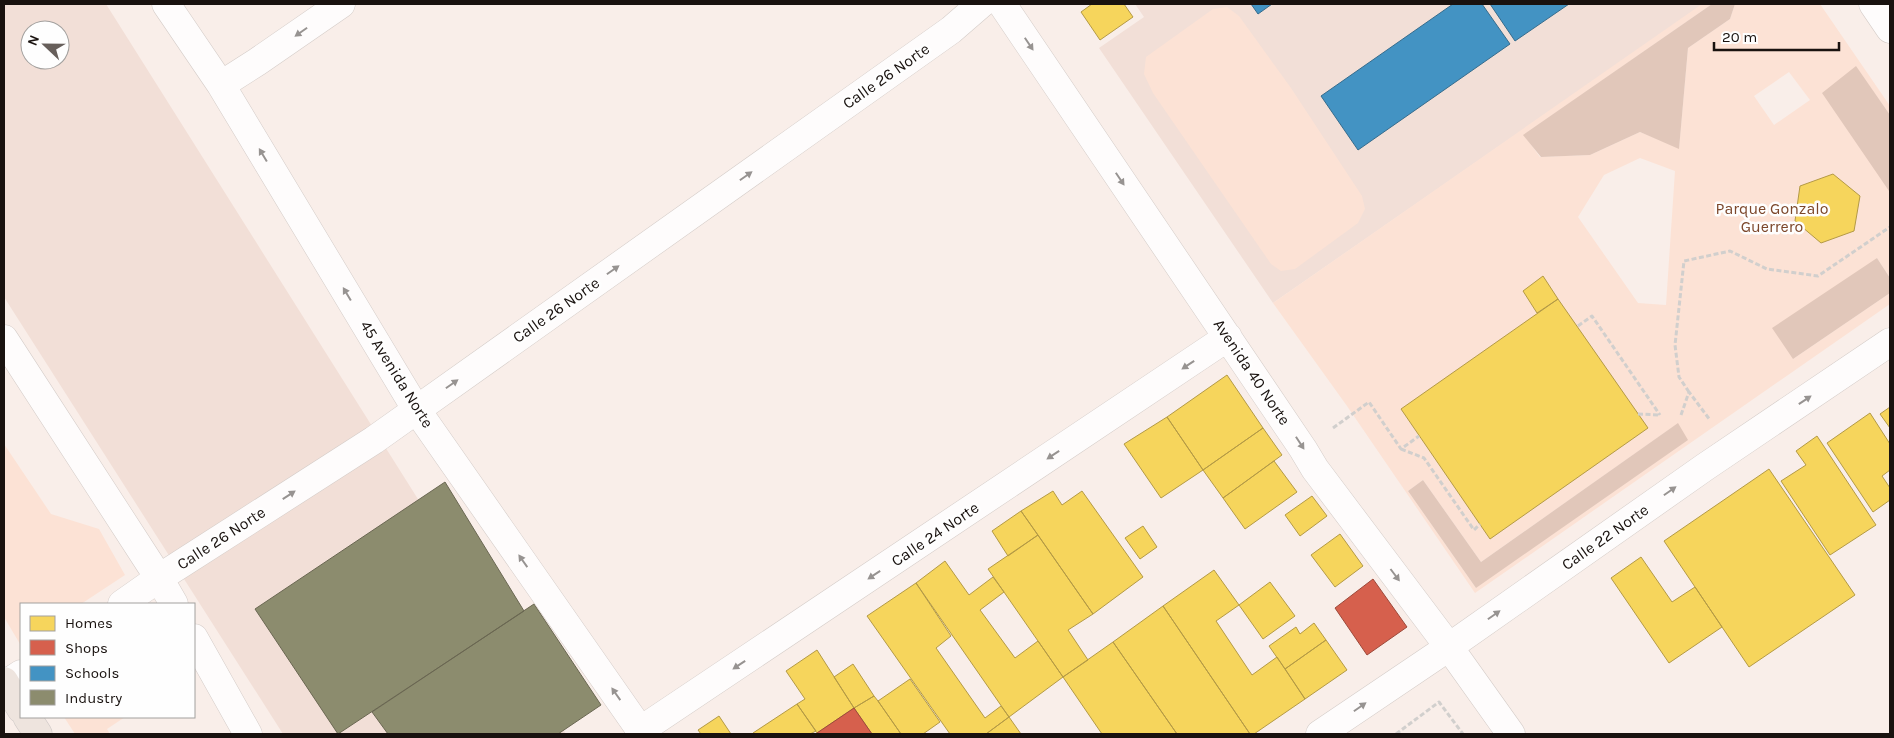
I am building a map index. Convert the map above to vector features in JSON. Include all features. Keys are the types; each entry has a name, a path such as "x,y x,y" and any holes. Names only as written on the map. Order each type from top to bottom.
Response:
{"main road":[{"path":"10,680 20,705"},
{"path":"27,718 38,734"}],"street":[{"name":"45 Avenida Norte","path":"166,4 221,85 416,409 642,732"},
{"path":"221,85 341,4"},
{"name":"Calle 26 Norte","path":"123,603 159,578 374,440 951,30 982,4"},
{"name":"Avenida 40 Norte","path":"1002,4 1228,337 1315,470 1449,647 1511,734"},
{"path":"1873,4 1890,29"},
{"name":"Calle 24 Norte","path":"642,732 1228,337"},
{"path":"4,339 173,603"},
{"name":"Calle 22 Norte","path":"1320,734 1890,342"},
{"path":"195,640 248,734"}],"path":[{"path":"1731,450 1679,377 1675,345 1684,261 1730,251 1767,269 1818,276 1890,227"},
{"path":"1578,326 1592,316 1660,415 1638,414"},
{"path":"1680,415 1689,392"},
{"path":"1303,449 1369,402 1401,449 1424,458 1474,530 1480,524"},
{"path":"1401,449 1419,436"},
{"path":"1396,734 1439,702 1463,734"}],"shaded area":[{"path":"4,4 106,4 566,734 283,734 4,297"},
{"path":"1135,4 1704,4 1273,303 1099,48 1144,17"},
{"path":"1712,4 1735,4 1730,19 1688,48 1679,149 1640,132 1590,155 1541,157 1523,135"},
{"path":"1856,66 1890,115 1889,191 1822,93"},
{"path":"1877,258 1890,278 1890,293 1793,359 1772,328"},
{"path":"1678,423 1688,440 1476,588 1408,491 1423,480 1481,562"}],"green space":[{"name":"Parque Gonzalo Guerrero","path":"1702,4 1712,4 1524,135 1540,157 1590,155 1640,132 1679,148 1688,48 1730,19 1735,4 1820,4 1890,106 1890,115 1856,67 1890,190 1890,278 1877,258 1793,359 1890,293 1890,304 1475,593 1347,406 1273,303","holes":["1789,72 1810,100 1774,125 1754,96","1640,158 1675,171 1666,305 1638,303 1578,217 1604,175","1677,424 1476,588 1408,491 1423,480 1481,562"]},
{"path":"1227,7 1239,16 1291,88 1362,196 1365,209 1358,223 1295,269 1281,271 1271,264 1153,93 1144,74 1146,57 1213,9"},
{"path":"4,444 51,514 99,529 125,575 83,603 20,603 20,644 4,617"},
{"path":"65,718 124,718 107,729 110,734 75,734"}],"building: Homes":[{"path":"1092,4 1124,4 1133,17 1100,40 1081,12"},
{"path":"1833,174 1860,196 1854,231 1821,243 1795,221 1800,186"},
{"path":"1543,276 1558,299 1537,313 1523,291"},
{"path":"1558,299 1648,428 1490,539 1401,409"},
{"path":"1227,375 1263,428 1203,470 1167,417"},
{"path":"1890,407 1890,428 1880,414"},
{"path":"1870,413 1890,444 1890,470 1882,476 1890,488 1890,500 1873,512 1827,443"},
{"path":"1167,417 1203,470 1161,498 1124,444"},
{"path":"1263,428 1282,455 1223,498 1203,470"},
{"path":"1817,436 1876,525 1830,555 1781,481 1806,465 1796,451"},
{"path":"1274,461 1297,492 1245,529 1223,498"},
{"path":"1769,469 1855,595 1749,667 1664,541"},
{"path":"1053,491 1062,505 1082,491 1143,577 1093,614 1021,511"},
{"path":"1312,496 1327,516 1300,536 1285,515"},
{"path":"1021,511 1038,535 1008,556 992,531"},
{"path":"1143,526 1157,547 1140,559 1125,538"},
{"path":"1340,534 1363,566 1335,587 1311,555"},
{"path":"1038,535 1093,614 1068,630 1088,660 1063,677 988,569"},
{"path":"1641,557 1672,602 1695,587 1722,627 1669,663 1611,578"},
{"path":"945,561 969,595 993,577 1004,592 980,610 1015,658 1038,641 1063,677 1009,717 916,583"},
{"path":"1214,570 1239,605 1216,621 1252,675 1277,657 1305,699 1254,734 1250,734 1163,606"},
{"path":"1270,582 1295,616 1263,639 1239,605"},
{"path":"916,583 951,636 936,648 985,718 1001,706 1009,717 986,734 950,734 867,616"},
{"path":"1163,606 1250,734 1177,734 1113,642"},
{"path":"1314,623 1326,640 1285,669 1269,646 1296,627 1300,634"},
{"path":"1326,640 1347,670 1305,699 1285,669"},
{"path":"1113,642 1177,734 1102,734 1063,677"},
{"path":"817,650 854,708 817,733 797,704 805,699 786,671"},
{"path":"853,664 874,696 854,708 834,677"},
{"path":"910,679 940,722 923,734 901,734 878,701"},
{"path":"874,696 901,734 872,734 854,708"},
{"path":"797,704 816,731 810,734 753,733"},
{"path":"719,716 731,734 701,734 698,730"},
{"path":"1009,717 1021,734 986,734"}],"building: Shops":[{"path":"1373,579 1407,627 1367,655 1335,608"},
{"path":"854,708 872,734 816,734 817,733"}],"building: Schools":[{"path":"1251,4 1272,4 1258,14"},
{"path":"1453,4 1482,4 1510,44 1358,150 1321,96"},
{"path":"1490,4 1569,4 1515,41"}],"building: Industry":[{"path":"445,482 524,611 338,734 255,609"},
{"path":"534,604 601,705 558,734 388,734 372,712"}]}
